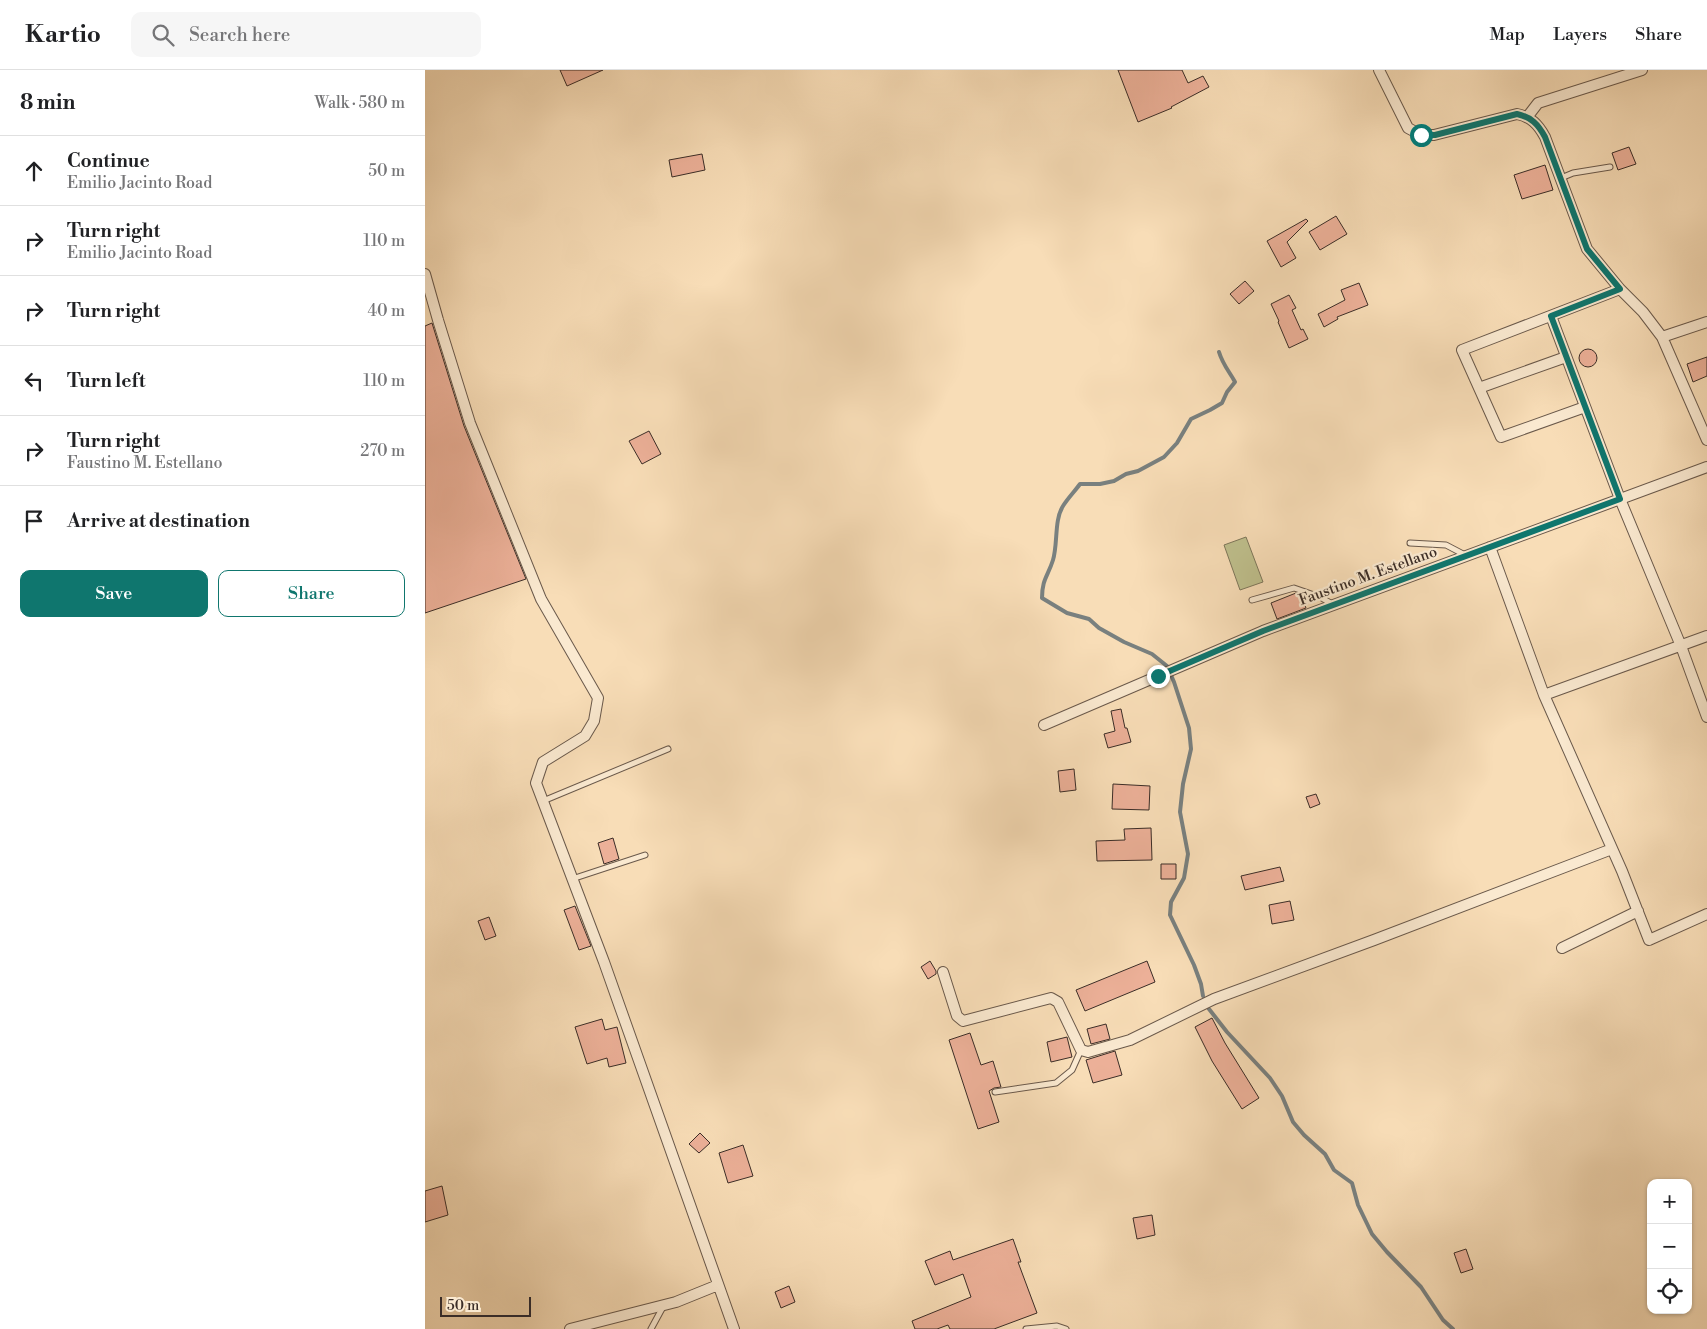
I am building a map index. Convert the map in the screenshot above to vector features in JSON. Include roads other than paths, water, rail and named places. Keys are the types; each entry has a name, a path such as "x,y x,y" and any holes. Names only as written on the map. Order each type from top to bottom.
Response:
{"street":[{"path":"1379,70 1408,128 1421,135 1435,135 1517,114 1528,116 1538,125 1545,137 1587,249 1620,289 1643,312 1662,337 1707,440"},
{"path":"1528,116 1537,103 1642,70"},
{"path":"425,274 437,320 470,423 541,599 599,698 595,721 585,736 543,762 536,783 607,971 734,1329"},
{"path":"1585,407 1501,437 1462,350 1620,289"},
{"path":"1551,316 1620,499 1681,646 1707,718"},
{"path":"1662,337 1707,322"},
{"path":"1479,388 1566,357"},
{"name":"Faustino M. Estellano","path":"1044,725 1263,631 1707,467"},
{"path":"1490,547 1544,695 1612,849 1649,940 1707,914"},
{"path":"1544,695 1707,636"},
{"path":"943,972 957,1016 963,1020 1051,998 1058,1002 1081,1050 1088,1052 1130,1040 1214,999 1612,849"},
{"path":"1562,948 1638,911"},
{"path":"570,1329 676,1302 718,1285"}],"lane":[{"path":"1561,179 1573,173 1610,167"},
{"path":"1410,543 1446,546 1467,556"},
{"path":"1252,600 1294,588 1319,596 1334,605"},
{"path":"542,801 668,749"},
{"path":"572,879 645,855"},
{"path":"995,1092 1056,1083 1072,1070 1081,1050"},
{"path":"651,1329 664,1305"},
{"path":"1026,1329 1057,1326 1065,1329"}],"waterway":[{"path":"1203,996 1194,965 1170,915 1171,902 1184,878 1188,854 1180,812 1183,784 1191,749 1189,728 1174,682 1167,666 1152,654 1124,642 1099,628 1089,619 1067,613 1042,598 1042,592 1054,554 1058,518 1065,503 1080,484 1100,484 1114,481 1164,457 1177,443 1191,419 1222,403 1227,392 1235,382 1219,352"},
{"path":"1209,1009 1227,1032 1270,1078 1282,1096 1293,1122 1325,1154 1334,1170 1352,1183 1358,1205 1372,1234 1421,1287 1443,1320 1453,1329"}]}
